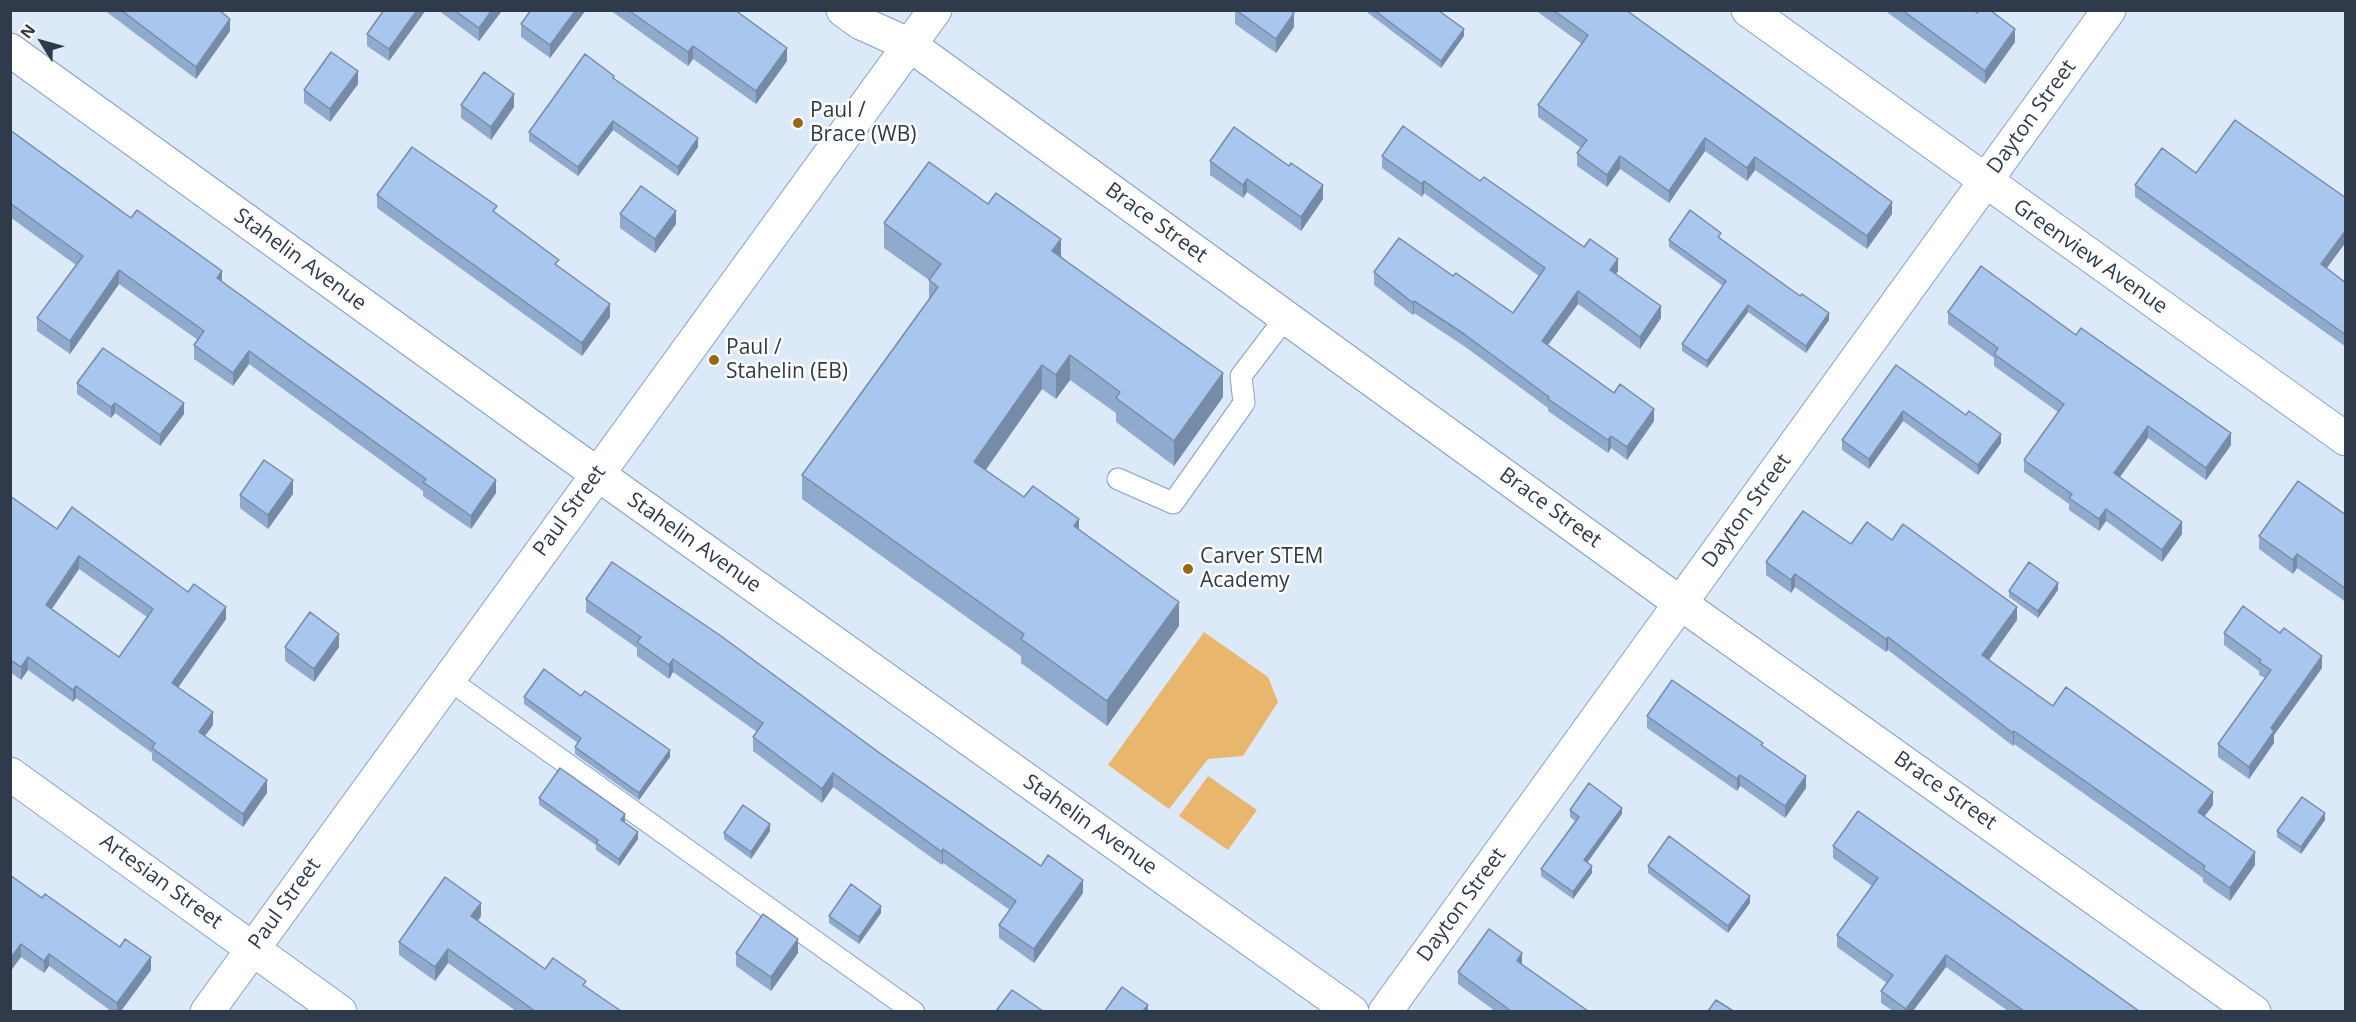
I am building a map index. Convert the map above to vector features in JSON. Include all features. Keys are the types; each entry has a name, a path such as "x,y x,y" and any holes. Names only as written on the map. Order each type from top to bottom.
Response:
{"street":[{"name":"Brace Street","path":"843,10 861,23 910,45 1680,603 2254,1011"},
{"name":"Paul Street","path":"207,1011 935,10"},
{"name":"Greenview Avenue","path":"1748,10 1984,182 2346,439"},
{"name":"Dayton Street","path":"1385,1011 2109,10"},
{"name":"Stahelin Avenue","path":"10,50 597,474 1352,1011"},
{"name":"Artesian Street","path":"10,774 340,1011"}],"lane":[{"path":"1118,479 1173,502 1244,403 1240,376 1286,317"},
{"path":"448,679 914,1011"}],"shaded area":[{"path":"1204,632 1268,677 1278,702 1243,756 1208,759 1169,809 1108,765"},
{"path":"1208,776 1257,810 1228,850 1179,816"}],"building":[{"path":"121,10 219,10 230,19 196,67"},
{"path":"384,10 417,10 389,49 367,34"},
{"path":"454,10 492,10 479,28"},
{"path":"531,10 576,10 550,45 521,24"},
{"path":"628,10 735,10 787,48 756,91 693,46 688,52"},
{"path":"1236,10 1290,10 1294,13 1276,39"},
{"path":"1374,10 1438,10 1464,29 1441,61"},
{"path":"1553,10 1626,10 1892,202 1867,236 1755,157 1747,168 1705,138 1669,191 1620,156 1607,175 1577,153 1587,140 1538,105 1588,35"},
{"path":"1902,10 1974,10 1977,13 1979,10 1990,10 2015,29 1985,71"},
{"path":"331,52 358,71 330,109 304,90"},
{"path":"585,54 614,76 613,78 698,138 678,167 613,121 578,167 529,132"},
{"path":"484,72 514,94 491,127 461,105"},
{"path":"2235,120 2346,198 2346,230 2321,264 2346,283 2346,335 2135,185 2162,148 2196,173"},
{"path":"1403,126 1480,181 1484,177 1584,247 1590,239 1618,259 1610,270 1661,306 1640,337 1578,291 1542,341 1614,393 1620,384 1654,409 1627,447 1611,436 1608,440 1548,399 1549,397 1464,334 1414,301 1413,303 1374,272 1399,238 1453,276 1456,273 1513,313 1545,268 1424,181 1422,184 1382,156"},
{"path":"1234,127 1289,166 1291,163 1323,185 1301,217 1247,179 1243,185 1210,161"},
{"path":"10,130 131,218 137,210 222,271 217,278 496,480 471,516 423,482 426,479 249,351 233,373 194,345 204,331 119,270 70,341 37,318 83,256 10,203"},
{"path":"412,147 497,206 493,211 559,260 555,264 610,304 582,343 377,195"},
{"path":"929,162 988,204 996,193 1061,239 1052,251 1223,373 1174,441 1116,398 1120,392 1070,355 1056,375 1042,365 974,462 1024,497 1033,486 1079,519 1074,526 1179,602 1107,701 1021,639 1024,634 802,475 938,287 929,280 941,264 884,223"},
{"path":"641,186 676,211 655,239 620,214"},
{"path":"1690,210 1721,233 1718,237 1800,296 1802,294 1829,313 1806,346 1748,305 1707,361 1682,344 1726,281 1669,240"},
{"path":"1981,266 2076,335 2081,328 2231,433 2206,468 2148,426 2114,473 2182,522 2162,550 2106,509 2099,519 2069,498 2072,494 2024,460 2064,404 1994,354 1998,348 1948,312"},
{"path":"103,348 184,403 160,435 115,403 111,407 77,383"},
{"path":"1896,365 1966,415 1969,411 2001,434 1978,465 1903,411 1869,459 1842,440"},
{"path":"264,460 293,480 268,515 240,495"},
{"path":"2298,481 2346,515 2346,589 2297,554 2293,560 2259,536"},
{"path":"10,496 57,529 72,507 188,592 194,584 226,607 172,683 213,712 199,732 267,780 243,814 152,748 155,743 76,686 73,690 28,657 21,667 10,660","holes":["79,556 153,609 119,657 46,605"]},
{"path":"1803,511 1851,544 1867,522 1892,540 1903,524 2017,607 1982,655 2053,706 2066,687 2213,792 2198,812 2255,852 2230,888 2203,869 2205,866 2014,731 2013,733 1888,637 1886,639 1795,574 1791,580 1766,562"},
{"path":"612,562 721,636 881,754 1041,866 1048,855 1083,880 1034,949 999,925 1016,901 943,849 942,852 833,773 822,789 753,737 763,723 673,659 669,665 637,642 641,637 586,599"},
{"path":"2029,562 2058,583 2038,611 2009,591"},
{"path":"2243,606 2280,633 2284,628 2322,656 2271,728 2274,731 2249,767 2218,744 2271,670 2224,633"},
{"path":"310,612 339,634 314,669 285,647"},
{"path":"544,669 581,696 585,691 670,750 639,793 575,747 581,738 524,697"},
{"path":"1672,680 1806,776 1785,806 1740,775 1737,779 1647,716"},
{"path":"560,768 625,814 621,820 638,832 619,859 596,843 598,840 539,798"},
{"path":"1589,783 1622,808 1584,860 1592,866 1573,892 1541,869 1579,817 1570,810"},
{"path":"2302,797 2325,813 2301,847 2277,831"},
{"path":"743,805 770,824 751,852 724,833"},
{"path":"1858,811 2139,1011 2024,1011 1946,955 1906,1009 1881,991 1893,975 1837,935 1878,878 1833,846"},
{"path":"1669,836 1750,896 1728,926 1648,866"},
{"path":"10,875 42,898 45,894 120,947 125,939 151,957 117,1003 49,954 44,961 21,944 10,959"},
{"path":"445,877 481,903 471,916 545,969 553,958 586,981 583,985 621,1011 535,1011 448,949 435,967 399,942"},
{"path":"851,884 881,906 859,937 829,916"},
{"path":"763,914 798,939 771,977 736,953"},
{"path":"1489,929 1522,953 1517,961 1588,1011 1511,1011 1458,972"},
{"path":"1122,987 1148,1005 1143,1011 1105,1011"},
{"path":"1012,990 1043,1011 996,1011"},
{"path":"1716,1000 1733,1011 1708,1011"}],"place":[{"name":"Paul / Brace (WB)","path":"798,123"},
{"name":"Paul / Stahelin (EB)","path":"714,360"},
{"name":"Carver STEM Academy","path":"1188,569"}]}
